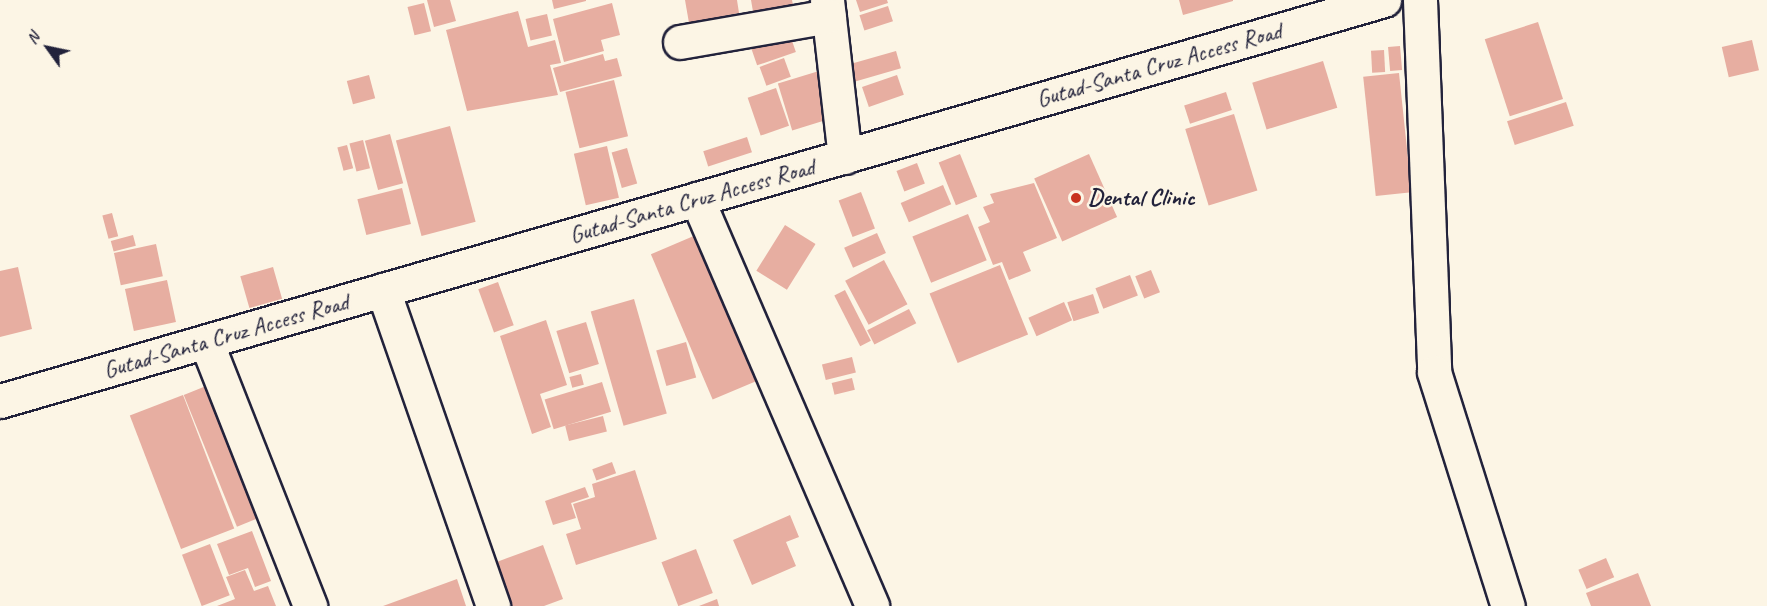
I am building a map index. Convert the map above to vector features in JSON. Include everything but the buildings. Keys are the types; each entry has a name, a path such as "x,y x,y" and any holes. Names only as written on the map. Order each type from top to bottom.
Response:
{"street":[{"name":"Gutad-Santa Cruz Access Road","path":"0,400 207,344 383,290 1384,0"},
{"path":"1420,0 1434,372 1508,606"},
{"path":"680,42 828,8 845,157"},
{"path":"697,199 872,606"},
{"path":"383,290 493,606"},
{"path":"207,344 310,606"}],"place":[{"name":"Dental Clinic","path":"1076,198"}]}
